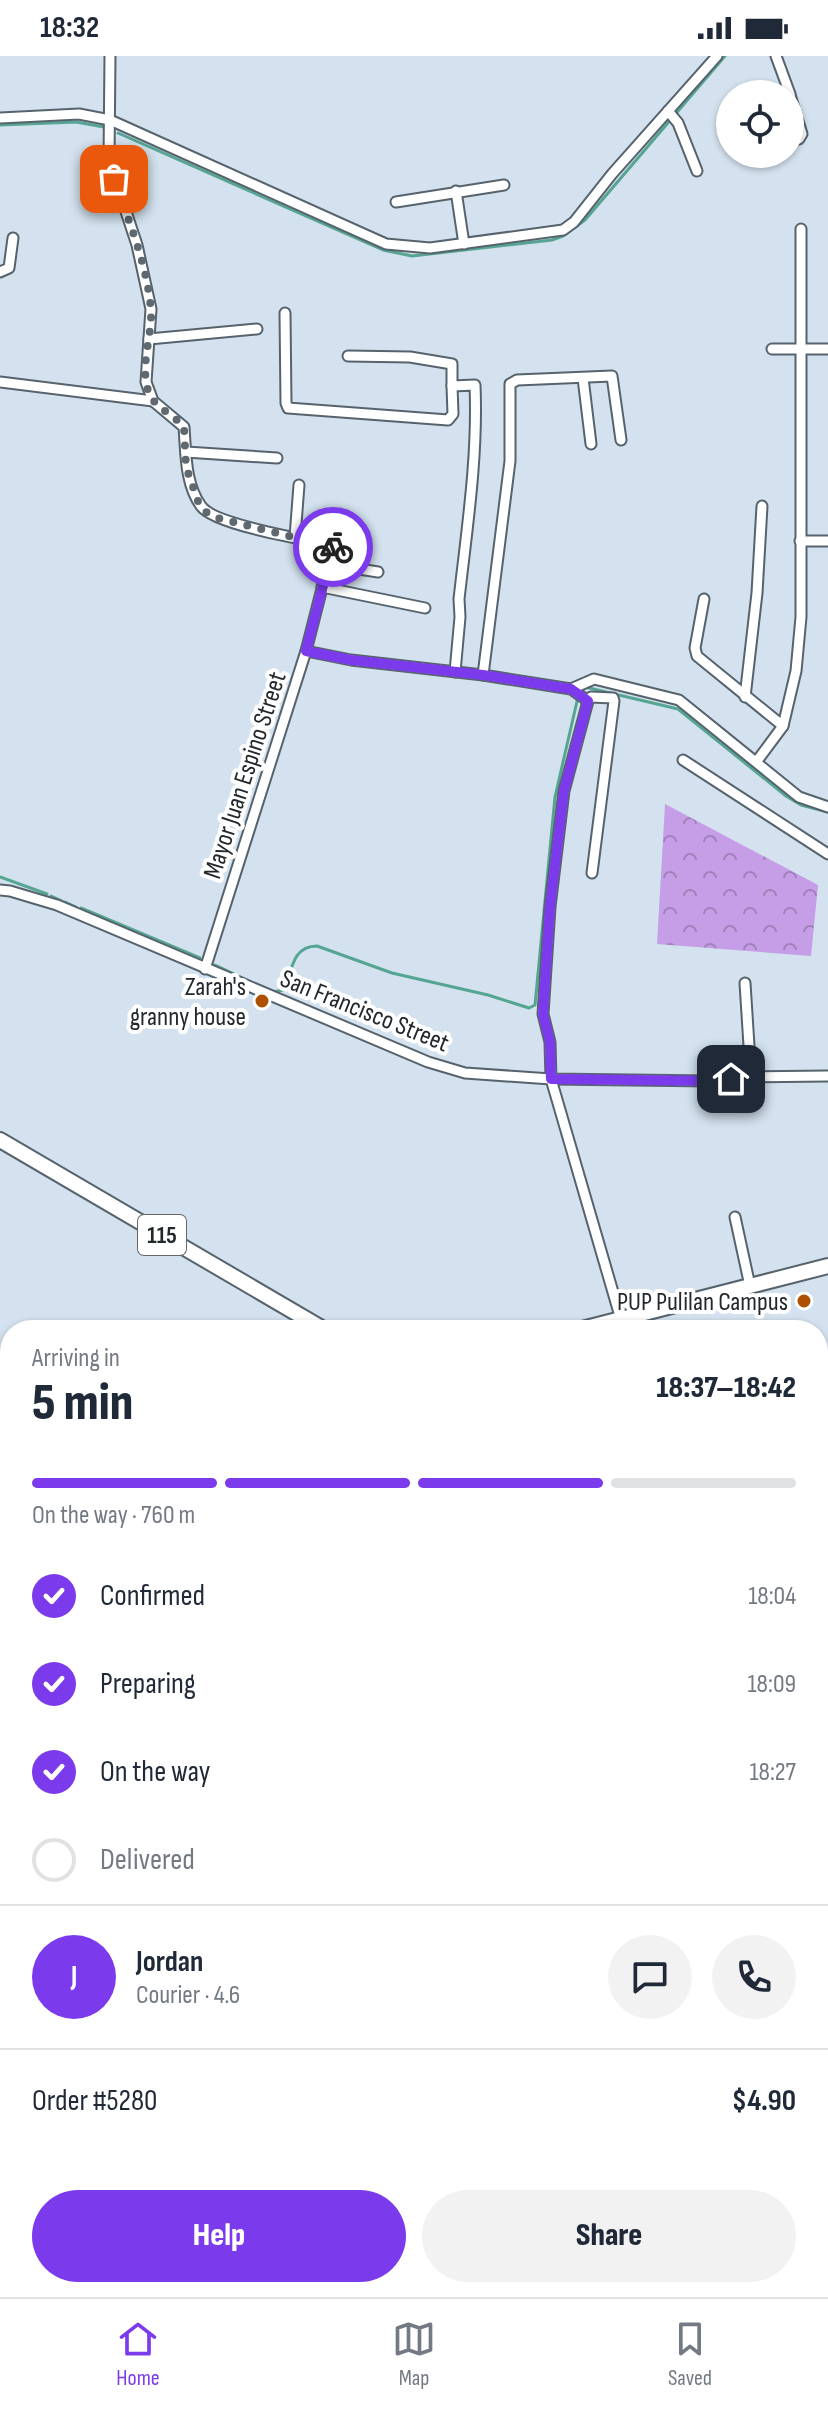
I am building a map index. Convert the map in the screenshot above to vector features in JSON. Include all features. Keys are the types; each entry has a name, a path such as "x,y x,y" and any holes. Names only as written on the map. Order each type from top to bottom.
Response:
{"main road":[{"name":"115","path":"0,1140 308,1320"},
{"path":"635,1320 828,1266"}],"street":[{"path":"110,56 109,160 147,286 151,309 146,382 153,401 184,427 186,467 199,504 206,512 217,518 295,537 299,485"},
{"path":"0,118 79,114 110,120 386,244 430,248 563,230 574,222 671,114 717,56"},
{"path":"776,56 785,80"},
{"path":"671,114 697,171"},
{"path":"396,202 504,185"},
{"path":"456,191 464,244"},
{"path":"757,761 783,726 799,644 803,349 801,229"},
{"path":"0,272 9,268 13,238"},
{"path":"285,313 288,408 448,420 453,414 452,364 410,357 348,356"},
{"path":"149,339 257,329"},
{"path":"772,349 828,349"},
{"path":"483,675 510,461 509,388 517,380 611,376 614,378 621,440"},
{"path":"583,378 591,444"},
{"path":"0,382 153,401"},
{"path":"452,386 475,385 476,424 455,672"},
{"path":"186,452 277,458"},
{"path":"745,697 756,607 762,506"},
{"name":"Mayor Juan Espino Street","path":"205,969 306,651 333,545 295,537"},
{"path":"800,541 828,541"},
{"path":"328,564 378,572"},
{"path":"322,587 425,608"},
{"path":"704,599 696,654 783,726"},
{"path":"306,651 351,660 571,689 588,701"},
{"path":"571,689 594,679 679,700 799,797 828,807"},
{"path":"592,873 614,701 613,698 597,696 588,701 564,791 550,907 543,1014 550,1042 551,1079 621,1320"},
{"path":"683,760 828,854"},
{"name":"San Francisco Street","path":"0,890 57,905 428,1062 465,1073 551,1079 711,1081 828,1076"},
{"path":"745,983 751,1077"},
{"path":"735,1217 750,1286"}],"green space":[{"path":"665,804 818,885 811,956 657,944"}],"waterway":[{"path":"118,133 383,250 412,256 552,240 585,220 725,56"},
{"path":"0,125 76,122 104,127"},
{"path":"585,687 678,709 786,796 801,805 828,812"},
{"path":"273,992 286,986 299,954 317,946 392,973 488,995 529,1008 535,1005 555,797 578,697"},
{"path":"0,877 47,894"},
{"path":"51,896 62,901"},
{"path":"65,902 76,907"},
{"path":"81,908 200,958"},
{"path":"215,965 251,982"}],"way so far":[{"path":"114,179 137,245 151,309 146,382 153,401 184,427 186,467 199,504 217,518 333,547"}],"place":[{"name":"Zarah's granny house","path":"262,1001"},
{"name":"PUP Pulilan Campus","path":"804,1301"}],"route":[{"path":"333,547 306,651 351,660 571,689 588,701 564,791 550,907 543,1014 550,1042 551,1079 731,1079"}]}
